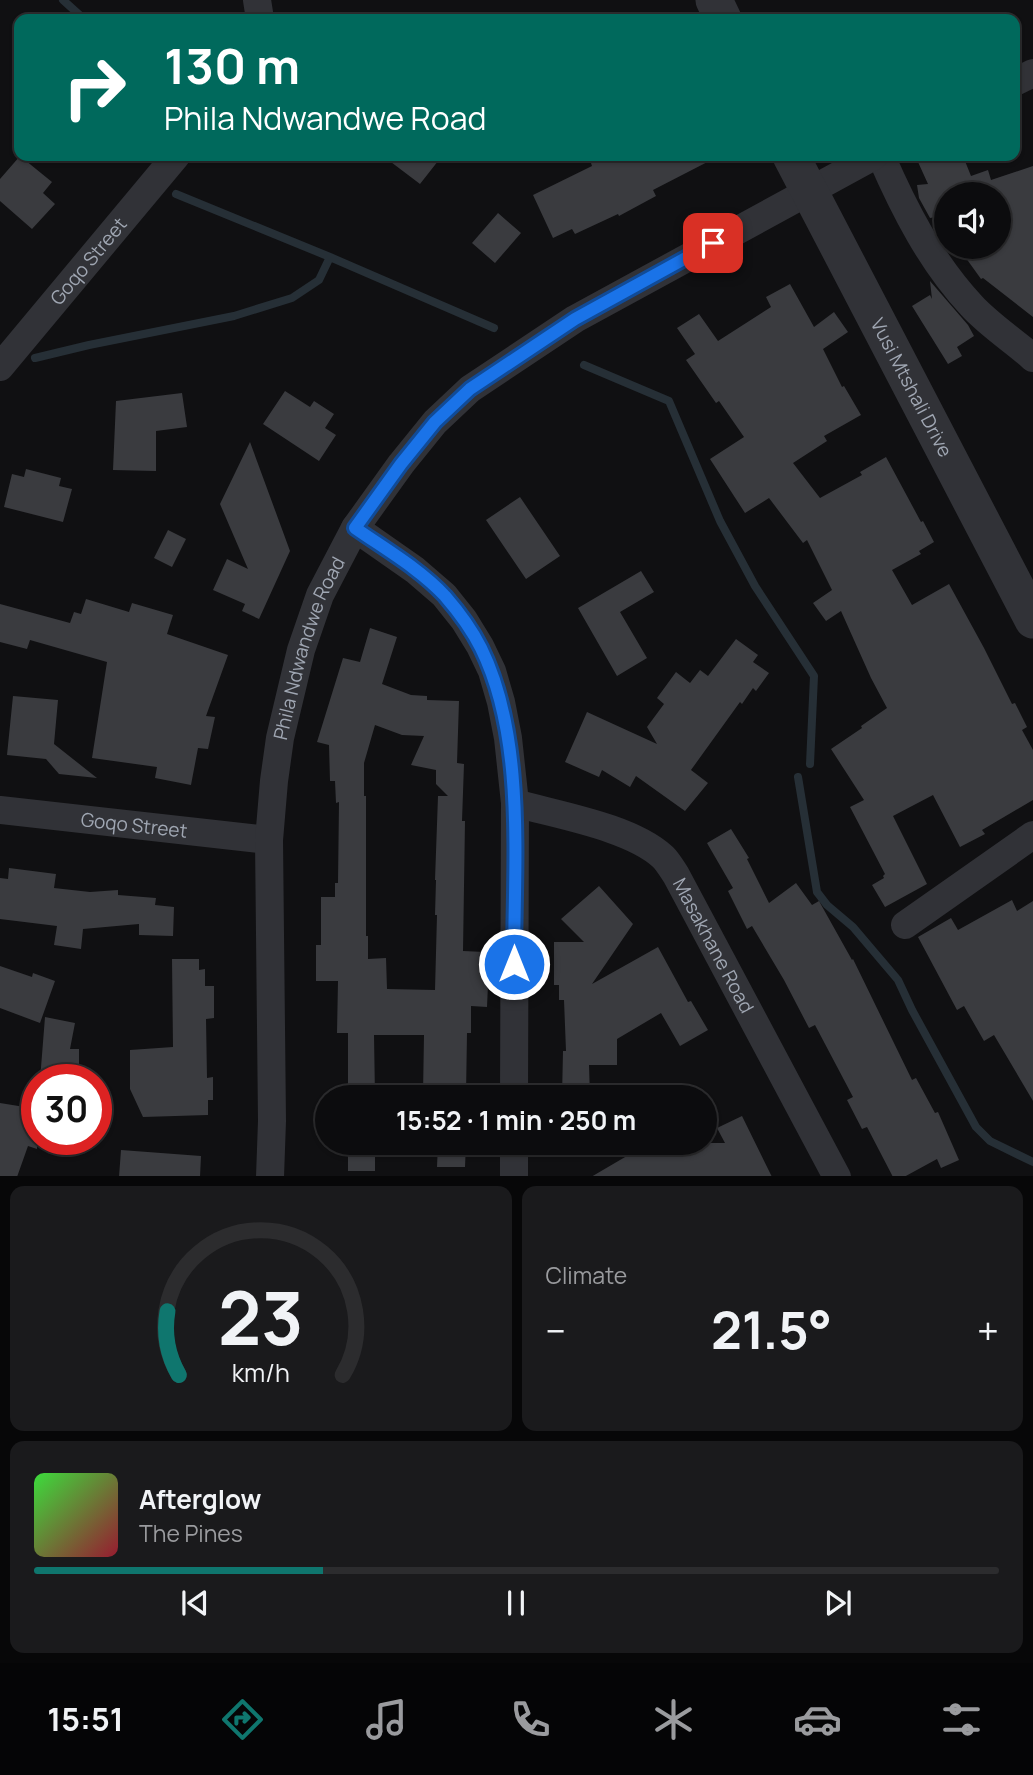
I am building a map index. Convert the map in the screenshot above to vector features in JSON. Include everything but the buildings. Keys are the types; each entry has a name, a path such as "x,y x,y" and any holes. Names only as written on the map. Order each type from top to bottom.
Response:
{"street":[{"name":"Goqo Street","path":"0,367 172,161"},
{"name":"Vusi Mtshali Drive","path":"793,161 1033,620"},
{"name":"Phila Ndwandwe Road","path":"270,1176 272,1121 268,840 280,738 301,650 320,596 355,528 435,422 470,389 575,319 865,161"},
{"path":"883,161 908,214 938,265 989,323 1033,358"},
{"path":"355,528 415,570 444,595 480,646 492,671 501,702 508,738 514,803 514,1085"},
{"name":"Masakhane Road","path":"514,803 619,831 663,857 676,875 836,1176"},
{"name":"Goqo Street","path":"0,810 268,840"},
{"path":"905,925 1033,835"},
{"path":"514,1155 514,1176"}],"waterway":[{"path":"63,0 78,14"},
{"path":"176,194 330,257"},
{"path":"35,358 234,316 292,298 319,280 330,257 494,328"},
{"path":"584,365 669,401 720,521 755,586 814,676 810,764"},
{"path":"798,777 817,892 827,905 853,927 898,980 976,1127 990,1141 1033,1162"}],"route":[{"path":"514,964 514,803 508,738 492,671 464,620 444,595 415,570 355,528 435,422 470,389 575,319 713,243"}]}
